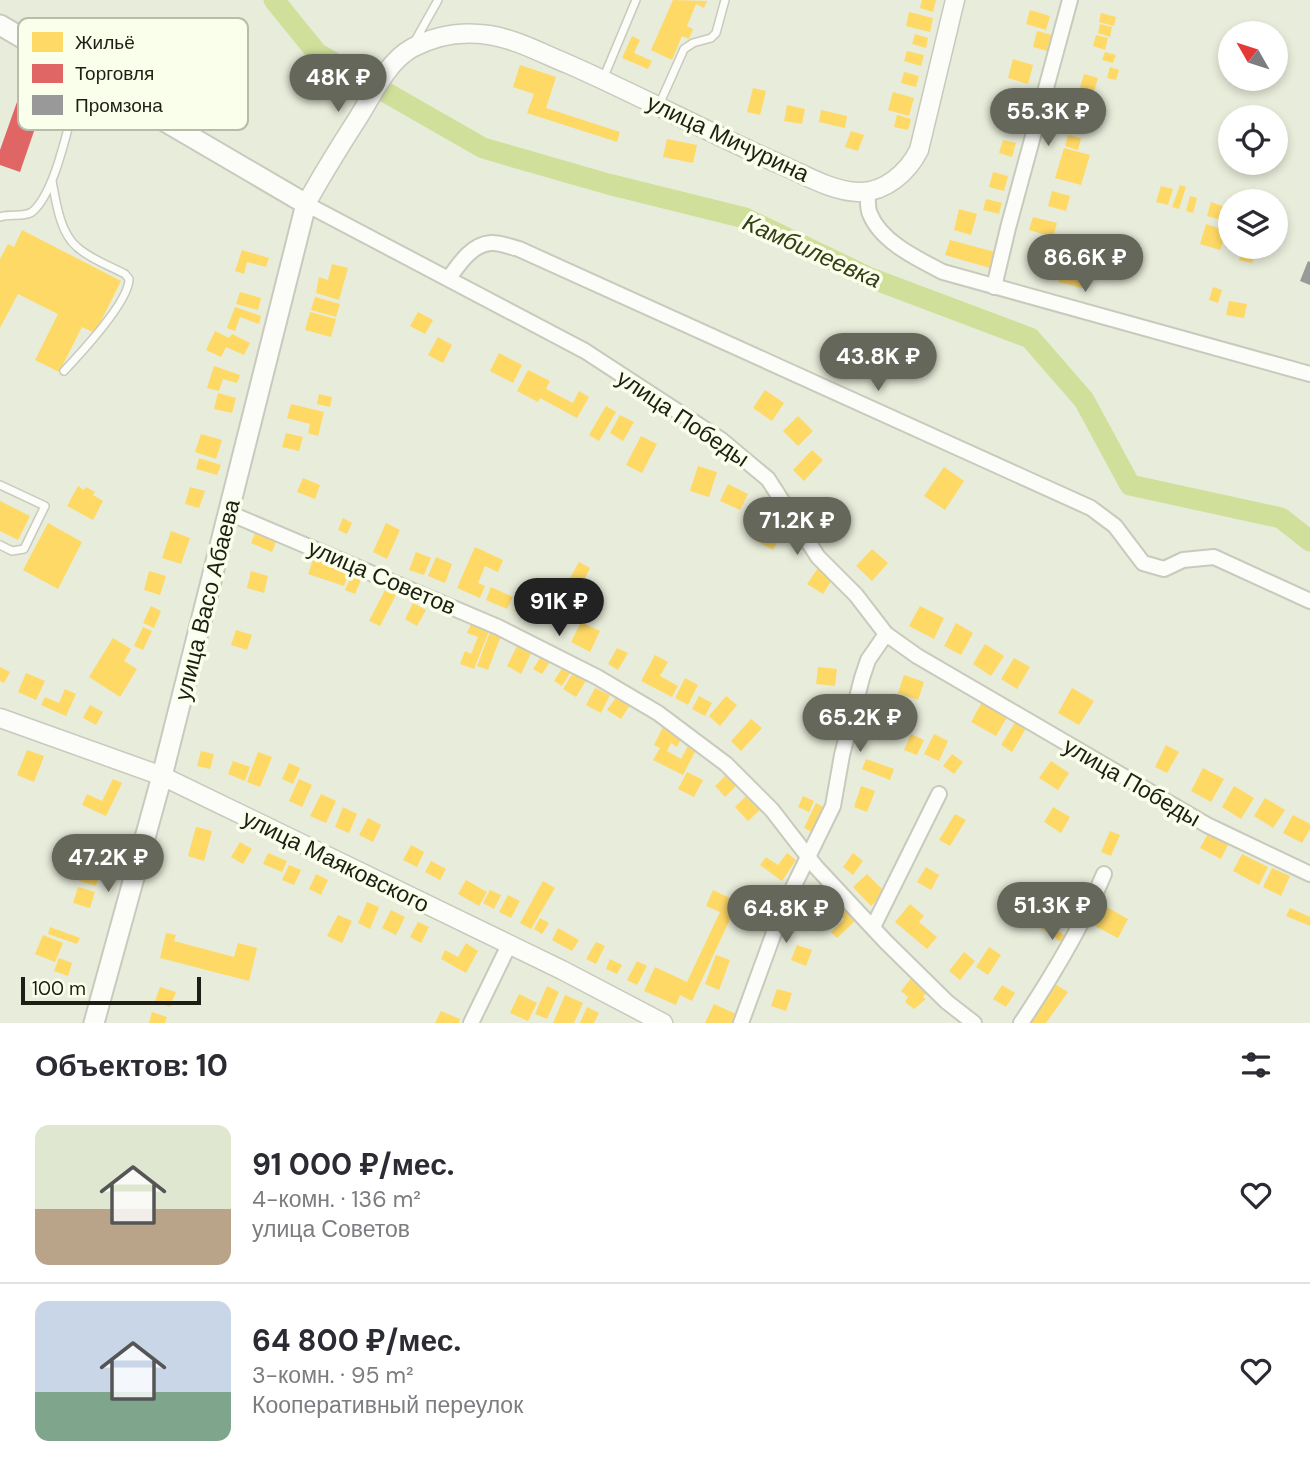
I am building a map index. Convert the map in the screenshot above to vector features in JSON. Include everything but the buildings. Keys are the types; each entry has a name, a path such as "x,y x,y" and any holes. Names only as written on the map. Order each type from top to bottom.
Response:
{"main road":[{"name":"улица Победы","path":"0,25 18,36"},
{"name":"улица Победы","path":"180,130 306,204"},
{"name":"улица Васо Абаева","path":"94,1023 162,776 306,204"}],"street":[{"path":"955,0 919,150 912,164 894,181 868,192 869,213 883,234 913,256 943,272 1310,374"},
{"path":"994,287 1007,228 1070,0"},
{"name":"улица Мичурина","path":"321,178 387,71 401,55 411,48 444,35 464,33 491,35 516,42 603,79 834,188 868,192"},
{"name":"улица Васо Абаева","path":"306,204 321,178"},
{"name":"улица Победы","path":"306,204 585,351 743,456 768,479 818,556 856,595 887,634 917,656 1207,825 1310,874"},
{"path":"449,278 466,256 479,246 492,242 519,249 1091,508 1115,526 1143,563 1164,569 1183,559 1214,557 1310,601"},
{"name":"улица Советов","path":"229,513 498,627 597,677 648,707 726,764 772,810 808,857 873,927 947,1002 974,1023"},
{"path":"741,1023 770,939 833,806 842,755 868,660 887,634"},
{"name":"улица Маяковского","path":"0,718 162,776 663,1023"},
{"path":"873,927 939,794"},
{"path":"1021,1023 1059,965 1104,874"},
{"path":"471,1023 509,945"}],"lane":[{"path":"411,48 438,0"},
{"path":"603,79 636,0"},
{"path":"659,106 684,49 693,43 711,38 716,33 725,0"},
{"path":"0,217 8,213 26,215 33,211 52,181 67,130"},
{"path":"52,181 55,201 70,240 79,249 125,274 129,279 129,286 114,310 64,371"},
{"path":"0,485 45,506 24,549 12,551 0,545"}],"waterway":[{"name":"Камбилеевка","path":"274,0 317,53 483,148 608,184 745,218 868,277 1030,338 1084,400 1130,485 1281,518 1310,541"}]}
